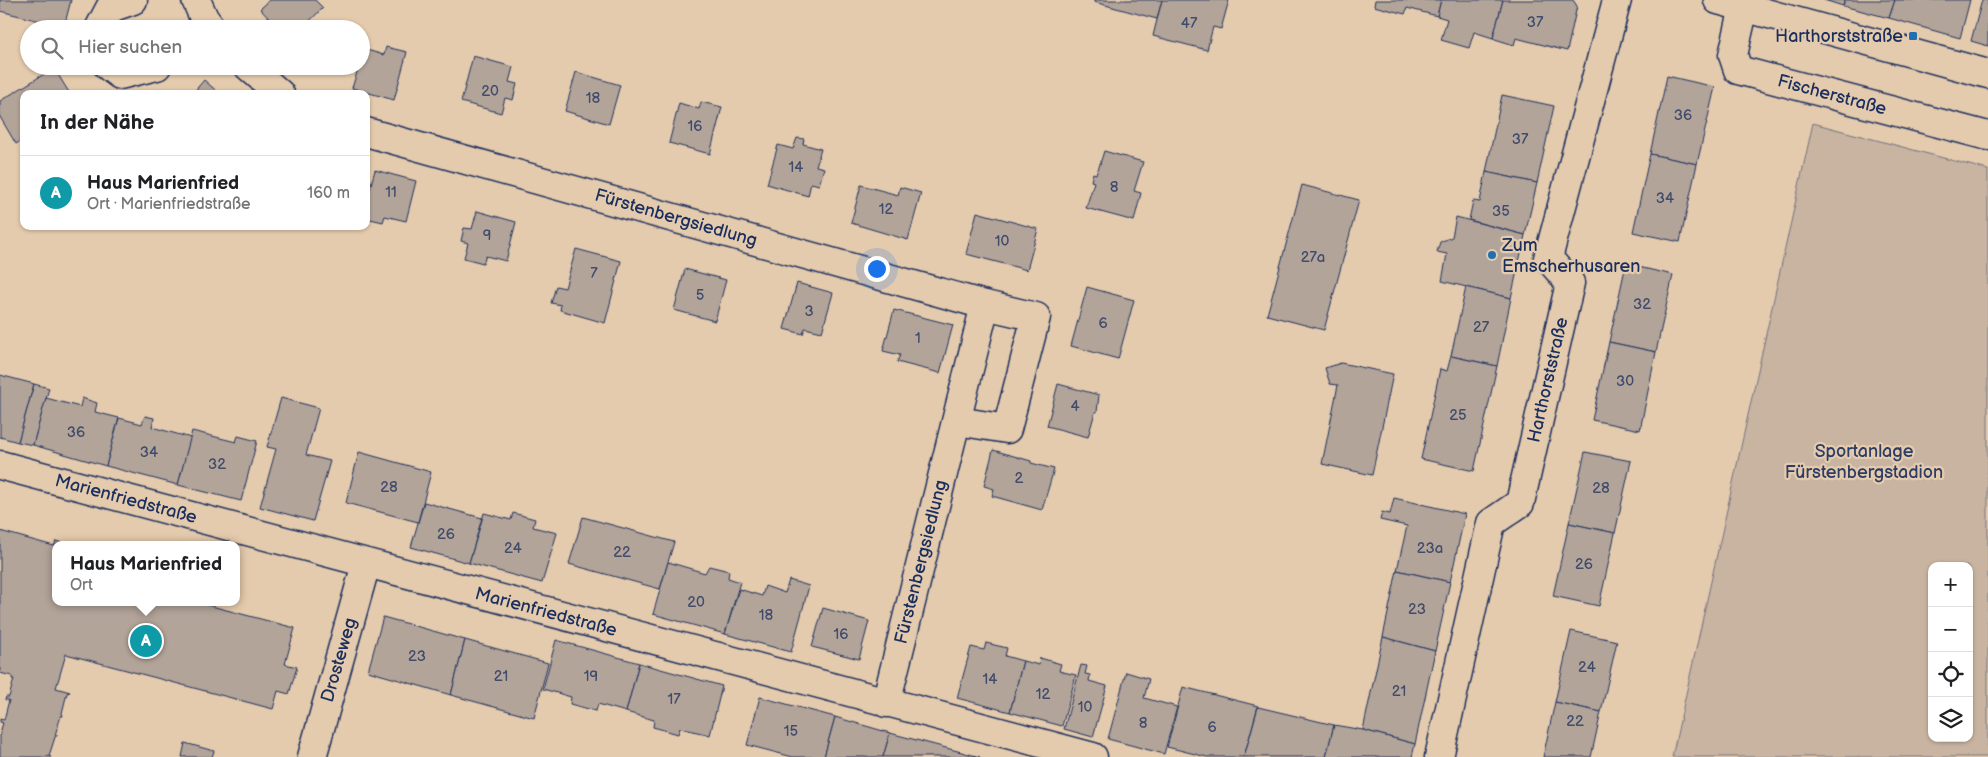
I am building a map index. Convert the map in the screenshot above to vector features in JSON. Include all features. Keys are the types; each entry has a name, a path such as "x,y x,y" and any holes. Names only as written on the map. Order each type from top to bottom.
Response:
{"street":[{"path":"104,20 110,8 133,0"},
{"name":"Harthorststraße","path":"1439,757 1491,523 1520,503 1570,283 1548,258 1618,0"},
{"path":"1718,0 1988,74"},
{"name":"Fischerstraße","path":"1744,7 1733,55 1738,70 1988,136"},
{"path":"258,75 275,90"},
{"name":"Fürstenbergsiedlung","path":"370,133 1036,318 1007,429 957,421"},
{"name":"Fürstenbergsiedlung","path":"886,703 986,305"},
{"name":"Marienfriedstraße","path":"0,465 1093,757"},
{"name":"Drosteweg","path":"312,757 366,564"}],"green space":[{"name":"Sportanlage Fürstenbergstadion","path":"1813,123 1988,170 1988,757 1672,757"}],"building":[{"path":"0,0 71,0 66,20 36,20 0,11"},
{"path":"270,0 315,0 323,8 310,20 270,20 260,9"},
{"path":"1094,0 1162,0 1157,19 1094,2"},
{"path":"1162,0 1229,0 1221,29 1213,27 1207,50 1153,36"},
{"path":"1375,0 1441,0 1437,16 1407,8 1405,14 1374,6"},
{"path":"1441,0 1503,0 1493,38 1474,32 1469,48 1441,40 1447,19 1437,16"},
{"path":"1503,0 1573,0 1577,6 1567,51 1516,38 1514,45 1493,38"},
{"path":"1824,0 1845,0 1843,6"},
{"path":"1845,0 1895,0 1889,18 1843,6"},
{"path":"1895,0 1970,0 1960,38 1889,18"},
{"path":"1982,0 1988,0 1988,46 1971,41"},
{"path":"386,47 407,52 394,100 370,93 370,90 352,88 356,75 370,75 370,51 384,55"},
{"path":"473,56 513,67 509,82 517,84 513,100 505,98 501,113 461,102"},
{"path":"576,72 620,85 609,124 565,111"},
{"path":"43,75 58,75 68,90 20,90 20,142 16,144 0,117 0,101"},
{"path":"1667,76 1715,87 1697,164 1650,154"},
{"path":"204,80 215,90 195,90"},
{"path":"1502,95 1554,106 1537,183 1486,172"},
{"path":"701,102 722,107 710,154 669,143 679,103 699,109"},
{"path":"797,138 804,139 803,144 821,149 816,166 824,168 819,185 811,183 808,196 767,184 778,145 793,149"},
{"path":"1104,151 1143,162 1134,191 1141,193 1134,221 1086,208 1094,182 1091,181 1093,173 1096,174"},
{"path":"1650,154 1697,164 1680,242 1633,232"},
{"path":"375,170 416,181 406,221 385,216 383,222 370,219 370,188"},
{"path":"1486,172 1537,183 1525,235 1469,220 1473,201 1480,202"},
{"path":"861,185 898,195 900,187 921,193 908,240 851,223"},
{"path":"1302,185 1359,200 1324,330 1267,315"},
{"path":"477,211 516,222 506,261 486,256 483,263 464,258 468,243 461,241 464,228 472,229"},
{"path":"977,212 1038,229 1027,270 966,254"},
{"path":"1456,217 1525,235 1511,298 1442,281 1447,254 1437,252 1440,242 1452,237"},
{"path":"576,249 621,261 605,323 560,310 561,305 551,303 556,286 565,288"},
{"path":"1626,264 1673,275 1656,352 1609,342"},
{"path":"685,269 726,280 715,321 674,310"},
{"path":"797,283 833,293 822,332 805,328 803,334 784,329"},
{"path":"1087,287 1134,300 1118,359 1071,346"},
{"path":"1466,287 1511,298 1497,366 1451,356"},
{"path":"894,310 953,325 940,373 897,362 900,355 883,351"},
{"path":"1609,342 1656,352 1640,430 1592,420"},
{"path":"1451,356 1497,366 1474,471 1421,459 1440,369 1447,371"},
{"path":"1341,363 1393,374 1372,475 1322,464 1338,385 1330,384 1325,368"},
{"path":"0,375 34,384 18,442 0,437"},
{"path":"34,384 49,388 33,445 18,442"},
{"path":"1058,384 1099,395 1097,412 1095,412 1088,437 1047,426"},
{"path":"46,398 80,407 82,398 97,403 95,412 119,418 106,466 33,445"},
{"path":"281,398 319,408 306,455 330,461 313,521 260,507 276,449 267,447"},
{"path":"145,416 154,418 152,427 191,438 178,485 106,466 119,418 142,424"},
{"path":"192,431 236,442 238,436 257,441 241,501 178,485"},
{"path":"993,450 1054,469 1042,510 992,496 994,489 984,486"},
{"path":"359,452 431,472 418,522 346,503"},
{"path":"1585,452 1631,461 1615,533 1569,523"},
{"path":"1394,498 1465,514 1450,582 1397,570 1407,526 1380,520 1382,512 1390,514"},
{"path":"424,502 482,518 469,563 411,547"},
{"path":"484,513 511,520 513,513 535,519 533,527 557,533 542,583 469,563"},
{"path":"583,517 674,542 660,589 569,564"},
{"path":"1569,523 1615,533 1599,606 1553,596"},
{"path":"0,531 52,545 52,606 211,606 295,628 285,664 297,667 289,694 278,691 273,709 66,654 56,688 70,692 67,693 63,716 61,716 55,735 58,735 55,737 49,756 51,757 0,757 0,733 3,723 0,722 0,719 4,720 9,700 5,700 6,697 9,697 14,679 12,679 12,676 0,673"},
{"path":"668,562 705,573 709,566 729,571 728,578 740,582 725,634 653,614"},
{"path":"1397,570 1450,582 1435,651 1383,637"},
{"path":"789,580 809,586 791,652 725,634 739,589 762,596 765,586 785,593"},
{"path":"823,608 869,621 859,659 812,647"},
{"path":"383,617 465,640 451,695 368,671"},
{"path":"1571,631 1617,641 1601,712 1555,702"},
{"path":"1383,637 1435,651 1415,744 1363,730"},
{"path":"465,640 548,663 534,718 451,695"},
{"path":"556,640 639,663 626,712 598,704 596,711 570,704 571,697 543,689"},
{"path":"986,643 1007,648 1005,656 1023,661 1010,712 957,698 971,647 984,650"},
{"path":"1040,658 1061,664 1059,671 1076,675 1062,726 1010,712 1023,661 1039,665"},
{"path":"639,663 722,686 710,735 680,728 678,734 653,727 654,720 626,712"},
{"path":"1081,665 1087,666 1085,674 1090,675 1089,681 1107,686 1093,737 1064,729"},
{"path":"1126,672 1149,679 1144,698 1177,707 1164,754 1108,739"},
{"path":"1183,687 1258,706 1244,757 1207,757 1167,747"},
{"path":"760,697 835,717 824,757 793,757 747,745"},
{"path":"1555,702 1601,712 1591,757 1543,757"},
{"path":"1258,707 1334,725 1326,757 1244,757"},
{"path":"835,717 890,733 883,757 824,757"},
{"path":"1334,725 1363,730 1415,744 1412,757 1326,757"},
{"path":"890,733 980,757 883,757"},
{"path":"185,743 214,751 212,757 182,757"}],"place":[{"name":"Harthorststraße","path":"1913,36"},
{"name":"Zum Emscherhusaren","path":"1492,255"},
{"name":"Haus Marienfried","path":"146,641"}]}
